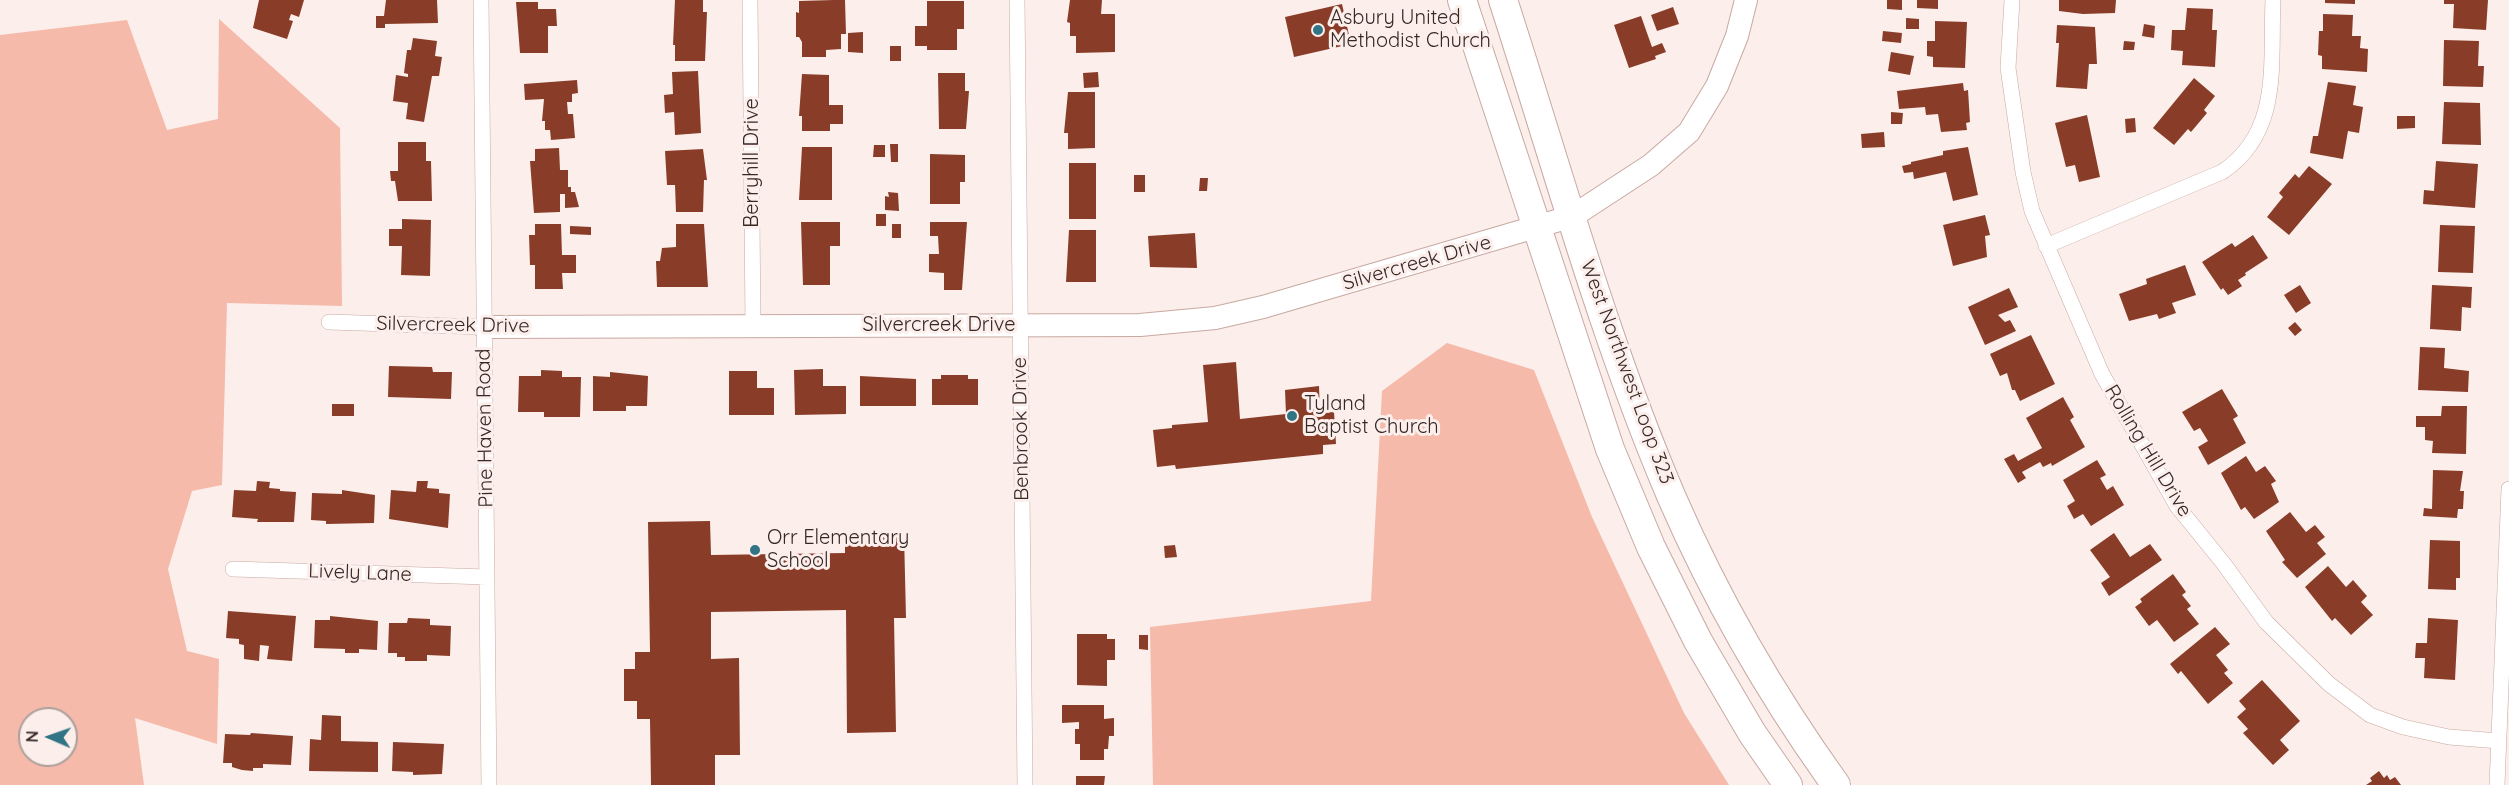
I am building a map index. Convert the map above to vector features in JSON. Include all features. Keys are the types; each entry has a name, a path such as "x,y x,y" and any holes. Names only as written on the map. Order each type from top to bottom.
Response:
{"highway":[{"name":"West Northwest Loop 323","path":"1462,0 1610,449 1651,546 1698,641 1752,733 1788,785"},
{"name":"West Northwest Loop 323","path":"1503,0 1624,375 1674,501 1754,658 1836,785"}],"street":[{"name":"Pine Haven Road","path":"481,0 489,785"},
{"name":"Berryhill Drive","path":"750,0 753,326"},
{"name":"Benbrook Drive","path":"1017,0 1025,785"},
{"name":"Silvercreek Drive","path":"328,322 484,327 1152,325 1215,318 1287,301 1573,216 1652,165 1689,132 1717,86 1737,36 1746,0"},
{"name":"Rolling Hill Drive","path":"2012,0 2008,68 2028,191 2046,246 2102,374 2177,506 2224,564 2266,622 2329,684 2370,716 2403,727 2449,737 2499,741"},
{"path":"2046,246 2222,172 2242,156 2253,144 2265,122 2269,97 2273,0"},
{"path":"2497,785 2509,489"},
{"name":"Lively Lane","path":"233,569 487,577"}],"shaded area":[{"path":"219,19 340,128 342,306 227,303 222,485 192,491 168,569 187,651 219,659 217,744 135,718 144,785 0,785 0,35 127,20 167,130 218,119"},
{"path":"1447,343 1534,370 1592,517 1684,713 1729,785 1153,785 1150,627 1371,601 1382,391"}],"building":[{"path":"259,0 304,0 299,17 291,14 289,20 293,21 287,39 253,28"},
{"path":"386,0 437,0 438,23 385,24 385,28 376,28 376,16 384,16"},
{"path":"675,0 703,0 703,12 707,12 705,61 675,61 675,45 673,45"},
{"path":"845,0 846,34 841,34 841,49 826,50 826,57 802,57 802,42 799,37 796,37 796,12 799,13 799,1"},
{"path":"1070,0 1102,0 1101,14 1115,14 1115,52 1076,53 1076,36 1070,36 1070,23 1067,22"},
{"path":"1887,0 1902,0 1902,10 1887,9"},
{"path":"1917,0 1938,0 1938,9 1917,8"},
{"path":"2059,0 2116,0 2115,13 2083,14 2059,11"},
{"path":"2325,0 2355,0 2355,4 2325,3"},
{"path":"2444,0 2488,0 2486,30 2453,28 2454,4 2444,4"},
{"path":"927,1 964,1 964,29 957,29 957,50 927,50 927,46 915,46 915,26 927,26"},
{"path":"516,2 538,2 538,9 556,9 557,26 548,26 548,53 520,53"},
{"name":"Asbury United Methodist Church","path":"1342,4 1351,44 1294,57 1285,17"},
{"path":"1673,7 1679,24 1657,31 1651,15"},
{"path":"2187,8 2213,9 2212,30 2217,30 2215,67 2182,65 2183,51 2171,50 2172,30 2185,30"},
{"path":"2323,14 2353,15 2352,36 2361,36 2360,48 2368,49 2367,72 2322,69 2322,56 2318,55 2319,31 2323,31"},
{"path":"1641,16 1652,47 1662,43 1666,52 1655,56 1656,59 1629,68 1614,25"},
{"path":"1906,18 1919,19 1919,29 1906,29"},
{"path":"1935,21 1967,22 1965,68 1933,67 1933,57 1927,56 1927,41 1935,41"},
{"path":"2144,24 2155,26 2154,38 2142,36"},
{"path":"2057,25 2095,27 2097,64 2089,64 2087,89 2056,87 2059,43 2056,43"},
{"path":"1883,31 1902,33 1901,43 1882,41"},
{"path":"863,32 863,53 848,52 848,33"},
{"path":"413,38 437,41 435,56 442,57 439,76 432,76 424,122 406,119 408,103 393,101 396,75 408,77 408,74 404,73 407,50 411,50"},
{"path":"2444,40 2479,41 2478,66 2484,66 2483,87 2443,86"},
{"path":"2124,41 2135,42 2134,50 2123,50"},
{"path":"890,46 901,46 901,61 890,61"},
{"path":"1891,52 1914,56 1910,75 1888,71"},
{"path":"698,71 701,133 675,135 674,112 665,113 664,95 673,94 672,72"},
{"path":"1098,72 1099,87 1084,88 1083,73"},
{"path":"938,73 965,73 965,91 969,91 966,129 939,129"},
{"path":"802,74 829,75 829,105 843,105 843,124 830,124 830,131 802,131 802,116 799,116"},
{"path":"2194,78 2215,96 2204,110 2207,113 2191,132 2188,129 2174,145 2153,128"},
{"path":"577,80 578,93 572,94 572,102 567,102 568,114 573,114 575,138 551,140 550,130 545,130 545,121 542,121 544,99 525,100 524,84"},
{"path":"2328,82 2356,86 2353,105 2363,107 2359,133 2348,131 2343,159 2310,153 2313,136 2318,136"},
{"path":"1963,83 1964,91 1968,90 1970,122 1966,123 1967,130 1941,132 1938,114 1926,115 1925,107 1899,109 1897,91"},
{"path":"1068,92 1095,92 1095,148 1068,149 1068,133 1064,133"},
{"path":"2444,102 2480,103 2481,145 2442,144"},
{"path":"1891,112 1903,113 1902,124 1891,124"},
{"path":"2087,115 2100,177 2079,182 2075,165 2066,167 2055,123"},
{"path":"2397,116 2415,116 2415,128 2397,129"},
{"path":"2135,118 2136,132 2126,133 2125,119"},
{"path":"1884,132 1885,147 1862,148 1861,134"},
{"path":"398,142 426,142 426,161 431,161 432,201 398,201 395,181 391,181 390,171 398,171"},
{"path":"890,144 898,144 898,162 891,162"},
{"path":"874,145 885,145 885,157 873,157"},
{"path":"802,147 832,147 832,200 799,200"},
{"path":"1968,147 1978,195 1953,201 1946,172 1914,179 1913,172 1904,173 1902,166 1911,164 1911,162 1943,155 1943,151"},
{"path":"559,148 560,170 568,170 568,187 571,187 571,192 575,192 579,207 565,208 565,194 560,194 560,212 534,213 530,161 535,161 535,149"},
{"path":"703,149 707,180 704,180 703,212 676,212 675,185 667,185 665,151"},
{"path":"930,154 965,155 965,182 960,182 960,204 930,204"},
{"path":"2436,161 2478,164 2475,208 2423,204 2424,190 2434,191"},
{"path":"1069,163 1096,163 1096,219 1069,219"},
{"path":"2309,166 2332,184 2289,235 2267,217 2283,197 2279,193 2295,174 2299,178"},
{"path":"1134,175 1145,175 1145,192 1134,192"},
{"path":"1200,178 1208,178 1207,191 1199,191"},
{"path":"888,192 898,193 899,211 885,210 885,196 889,197"},
{"path":"876,214 886,214 886,226 876,226"},
{"path":"1985,215 1990,235 1985,236 1987,257 1953,266 1943,225"},
{"path":"402,219 431,220 430,276 401,275 402,246 389,246 389,229 402,229"},
{"path":"801,222 840,222 840,246 830,246 830,285 803,285"},
{"path":"930,222 967,222 962,290 944,290 944,273 929,272 929,254 939,254 938,236 930,236"},
{"path":"535,224 561,224 562,255 576,255 576,273 562,273 563,289 535,289 535,265 530,265 529,235 535,235"},
{"path":"676,224 704,224 708,287 657,287 656,261 660,261 662,248 676,247"},
{"path":"892,224 901,224 901,238 892,238"},
{"path":"2440,225 2475,226 2473,273 2438,272"},
{"path":"570,226 591,227 591,235 570,234"},
{"path":"1069,230 1096,230 1096,282 1066,282"},
{"path":"1195,233 1197,268 1150,267 1148,236"},
{"path":"2253,235 2268,258 2245,273 2246,275 2238,280 2242,286 2228,295 2223,288 2221,290 2202,262 2232,243 2235,247"},
{"path":"2185,265 2196,295 2172,303 2176,313 2159,319 2157,314 2129,321 2119,294 2147,284 2146,279"},
{"path":"2300,285 2311,303 2296,313 2284,295"},
{"path":"2432,285 2472,287 2471,308 2462,307 2461,331 2430,329"},
{"path":"2009,288 2018,307 1998,315 2005,322 2010,320 2016,331 1985,345 1968,307"},
{"path":"2295,322 2302,330 2295,336 2288,328"},
{"path":"2031,335 2055,384 2020,401 2015,390 2012,390 2007,373 2000,376 1990,354"},
{"path":"2420,347 2445,348 2444,368 2469,371 2468,392 2418,390"},
{"name":"Tyland Baptist Church","path":"1236,362 1240,419 1286,414 1285,390 1319,386 1320,413 1334,412 1336,444 1323,445 1323,454 1176,469 1175,465 1157,467 1153,430 1172,428 1172,425 1208,422 1203,365"},
{"path":"389,366 432,367 433,372 452,372 451,399 388,397"},
{"path":"823,369 823,386 846,386 846,414 795,415 794,370"},
{"path":"541,370 562,371 562,377 581,377 580,417 544,417 544,412 518,412 519,376 541,376"},
{"path":"729,371 757,371 757,388 774,388 774,415 729,415"},
{"path":"610,372 648,376 647,406 626,406 626,411 593,411 593,376 610,377"},
{"path":"941,375 968,375 968,379 978,379 978,405 932,405 932,379 941,379"},
{"path":"860,376 916,379 916,406 860,406"},
{"path":"2222,389 2238,416 2233,419 2246,443 2208,465 2198,447 2208,441 2200,428 2194,431 2182,412"},
{"path":"2063,397 2074,417 2070,420 2085,447 2052,466 2051,463 2043,467 2040,462 2022,472 2026,478 2018,483 2004,459 2014,454 2018,461 2042,448 2026,418"},
{"path":"332,404 354,404 354,416 332,416"},
{"path":"2442,406 2467,406 2466,454 2432,453 2433,441 2425,440 2425,427 2416,427 2416,416 2441,416"},
{"path":"2246,456 2256,472 2265,466 2276,481 2271,484 2279,502 2254,519 2245,507 2241,510 2221,473"},
{"path":"2097,460 2106,475 2100,478 2107,490 2113,486 2124,505 2091,526 2083,514 2074,519 2067,506 2075,501 2063,480"},
{"path":"2433,470 2463,471 2460,491 2464,491 2463,509 2458,509 2457,518 2423,516 2424,508 2432,509"},
{"path":"257,481 270,482 269,488 296,492 294,522 257,522 258,519 232,517 234,490 256,491"},
{"path":"417,481 428,481 427,488 439,489 439,493 450,494 448,528 389,519 391,490 416,492"},
{"path":"342,490 375,495 374,523 326,524 326,521 311,520 312,493 342,494"},
{"path":"2290,512 2306,532 2315,525 2325,537 2317,543 2326,554 2297,578 2282,562 2285,560 2266,531"},
{"path":"710,521 711,555 845,553 845,535 904,534 906,618 894,618 896,732 847,733 846,610 711,612 711,659 739,658 740,755 715,755 715,785 651,785 650,719 637,719 637,701 624,701 624,669 635,669 635,652 650,652 648,522"},
{"path":"2114,533 2130,557 2150,544 2162,560 2109,596 2101,583 2110,577 2090,550"},
{"path":"2430,540 2460,541 2460,578 2456,578 2456,590 2428,589"},
{"path":"1175,545 1177,557 1165,558 1164,546"},
{"path":"2328,566 2346,587 2353,580 2367,596 2361,602 2373,615 2351,635 2335,618 2332,621 2305,587"},
{"path":"2173,574 2186,592 2182,595 2191,606 2187,609 2199,624 2174,642 2157,620 2149,626 2135,607 2142,602 2140,599"},
{"path":"228,611 296,616 292,661 267,659 269,646 260,645 259,661 244,659 244,645 239,644 239,639 226,638"},
{"path":"330,616 378,621 377,650 359,649 359,653 345,653 345,649 314,648 315,620 330,620"},
{"path":"408,618 430,619 430,625 451,626 450,656 427,655 427,661 405,661 405,657 397,657 397,653 388,653 389,623 407,623"},
{"path":"2428,618 2458,620 2455,680 2424,678 2425,658 2415,658 2416,643 2427,643"},
{"path":"2215,627 2230,644 2216,655 2228,670 2224,673 2233,683 2208,704 2181,671 2178,674 2170,664"},
{"path":"1077,634 1107,634 1107,639 1115,639 1115,660 1107,660 1107,686 1077,685"},
{"path":"1139,635 1148,635 1148,650 1139,649"},
{"path":"2262,680 2300,721 2280,740 2289,750 2273,765 2243,733 2248,729 2237,717 2246,709 2239,701"},
{"path":"1062,705 1104,705 1104,719 1114,718 1114,736 1109,736 1108,749 1104,749 1104,760 1080,760 1080,744 1075,744 1075,729 1079,729 1079,722 1062,723"},
{"path":"322,715 341,716 341,741 378,742 378,772 309,771 310,739 321,740"},
{"path":"251,733 293,736 291,765 263,764 263,768 253,768 253,771 232,767 232,763 223,763 225,734 250,735"},
{"path":"393,742 444,744 442,774 413,775 413,772 392,771"},
{"path":"2379,771 2384,778 2387,775 2390,780 2395,777 2401,785 2366,785 2372,781 2370,778"},
{"path":"1076,776 1105,776 1104,785 1076,785"}],"place":[{"name":"Asbury United Methodist Church","path":"1318,30"},
{"name":"Tyland Baptist Church","path":"1292,416"},
{"name":"Orr Elementary School","path":"755,550"}]}
